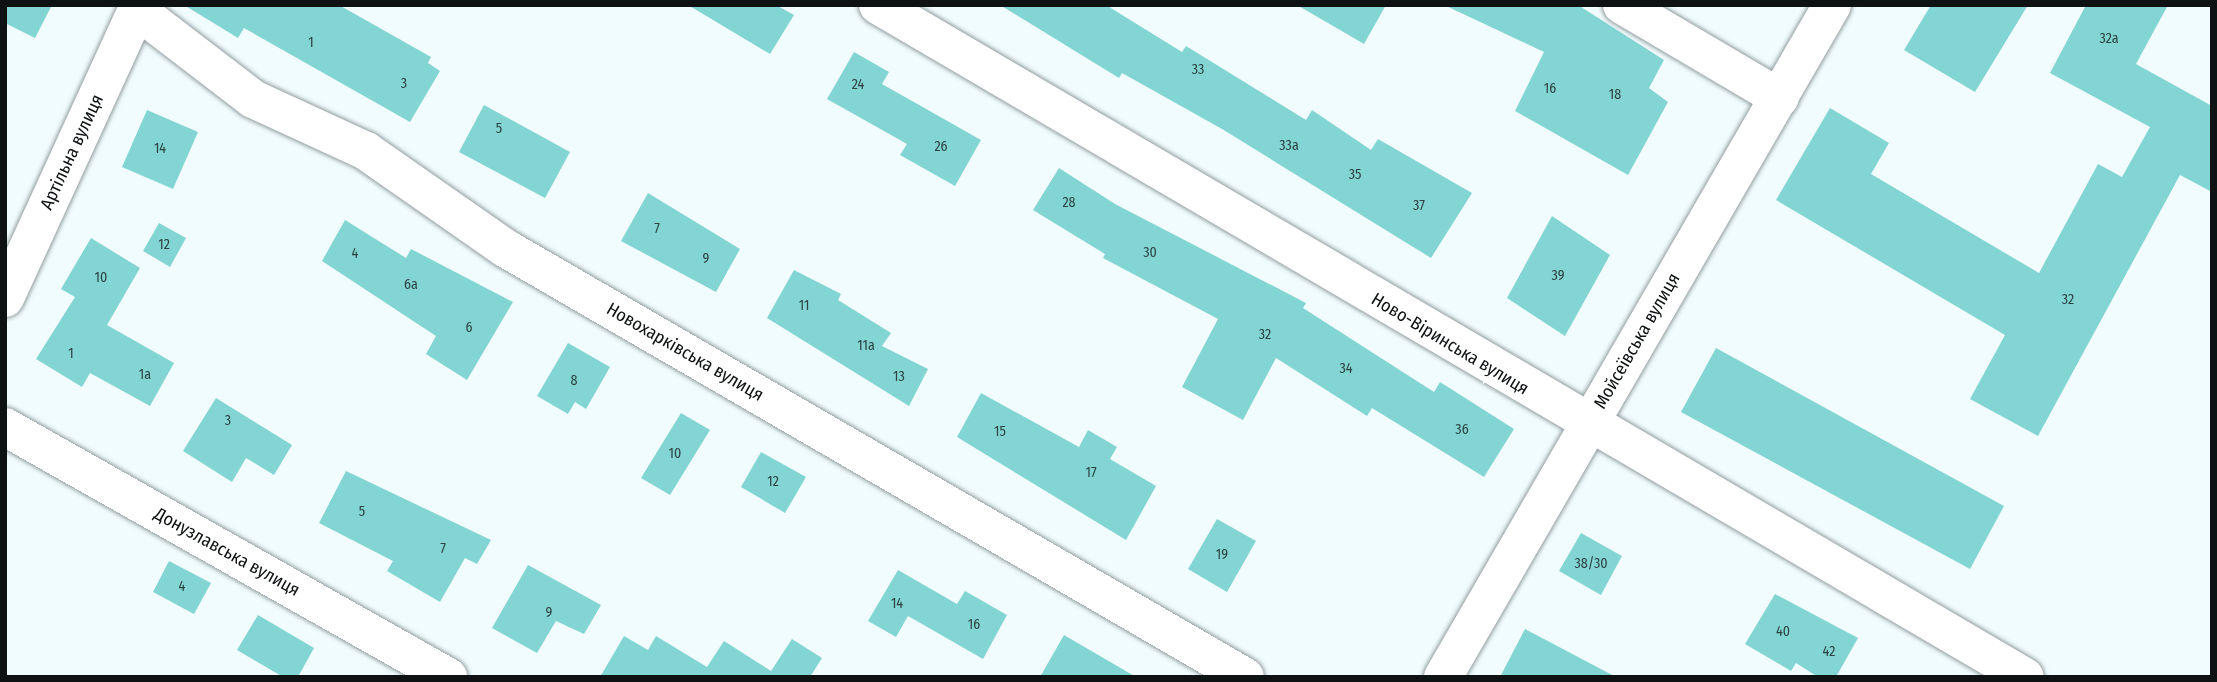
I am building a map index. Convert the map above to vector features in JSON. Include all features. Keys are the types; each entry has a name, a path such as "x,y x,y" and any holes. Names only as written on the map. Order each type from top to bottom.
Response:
{"street":[{"name":"Ново-Віринська вулиця","path":"878,5 1588,425 2025,677"},
{"path":"1622,5 1780,98"},
{"name":"Мойсеївська вулиця","path":"1443,677 1832,5"},
{"name":"Артільна вулиця","path":"7,290 138,8"},
{"name":"Новохарківська вулиця","path":"138,8 253,99 366,151 505,248 1245,677"},
{"name":"Донузлавська вулиця","path":"5,427 448,677"}],"building":[{"path":"5,5 52,5 35,38 5,23"},
{"path":"184,5 339,5 431,57 428,63 440,71 410,122 244,28 238,38"},
{"path":"688,5 776,5 794,15 770,54"},
{"path":"1000,5 1106,5 1182,52 1186,46 1306,120 1312,110 1371,150 1378,139 1472,193 1431,258 1222,129 1122,73 1119,78"},
{"path":"1297,5 1386,5 1364,44"},
{"path":"1444,5 1578,5 1664,60 1649,88 1668,102 1628,175 1515,111 1544,52"},
{"path":"1931,5 2028,5 1975,92 1904,50"},
{"path":"2086,5 2168,5 2136,64 2212,106 2212,192 2180,175 2038,436 1970,399 2005,335 1776,200 1830,108 1889,143 1871,174 2039,273 2098,164 2122,177 2150,127 2050,73"},
{"path":"854,52 889,72 882,84 981,140 955,186 900,155 907,144 827,99"},
{"path":"484,105 570,152 545,198 459,152"},
{"path":"147,110 198,132 173,189 122,167"},
{"path":"1059,168 1115,204 1306,303 1303,308 1434,392 1440,382 1514,429 1484,477 1372,408 1367,416 1276,358 1243,420 1182,387 1218,319 1103,258 1105,254 1033,210"},
{"path":"648,193 740,249 716,292 621,241"},
{"path":"1552,216 1610,255 1565,336 1507,298"},
{"path":"345,220 406,258 411,249 513,302 467,380 426,354 436,336 322,261"},
{"path":"159,223 186,238 170,267 143,251"},
{"path":"91,238 140,268 107,325 174,363 150,406 90,373 82,387 36,359 75,297 61,289"},
{"path":"794,270 841,294 838,300 891,333 882,346 928,369 909,406 767,318"},
{"path":"568,343 610,367 586,409 575,402 568,414 537,396"},
{"path":"1716,348 2004,506 1970,569 1681,412"},
{"path":"981,393 1079,447 1088,430 1117,447 1110,459 1156,486 1126,540 957,437"},
{"path":"216,398 292,445 274,475 246,458 232,482 183,451"},
{"path":"681,413 710,430 670,495 641,478"},
{"path":"761,452 806,477 785,513 741,487"},
{"path":"346,471 491,540 477,564 465,558 440,602 387,571 393,561 319,523"},
{"path":"1217,519 1256,541 1227,592 1188,569"},
{"path":"1581,533 1622,556 1601,595 1559,571"},
{"path":"169,561 211,583 194,614 153,592"},
{"path":"528,565 601,605 584,634 556,621 537,653 492,628"},
{"path":"898,570 957,604 965,591 1007,615 983,659 908,616 896,637 868,621"},
{"path":"1775,594 1858,638 1836,677 1818,677 1796,663 1791,671 1745,644"},
{"path":"258,615 314,648 298,677 283,677 237,650"},
{"path":"1525,629 1616,677 1500,677"},
{"path":"1064,635 1136,677 1040,677"},
{"path":"624,636 648,650 656,636 707,667 724,641 771,671 792,639 822,658 810,677 600,677"}]}
